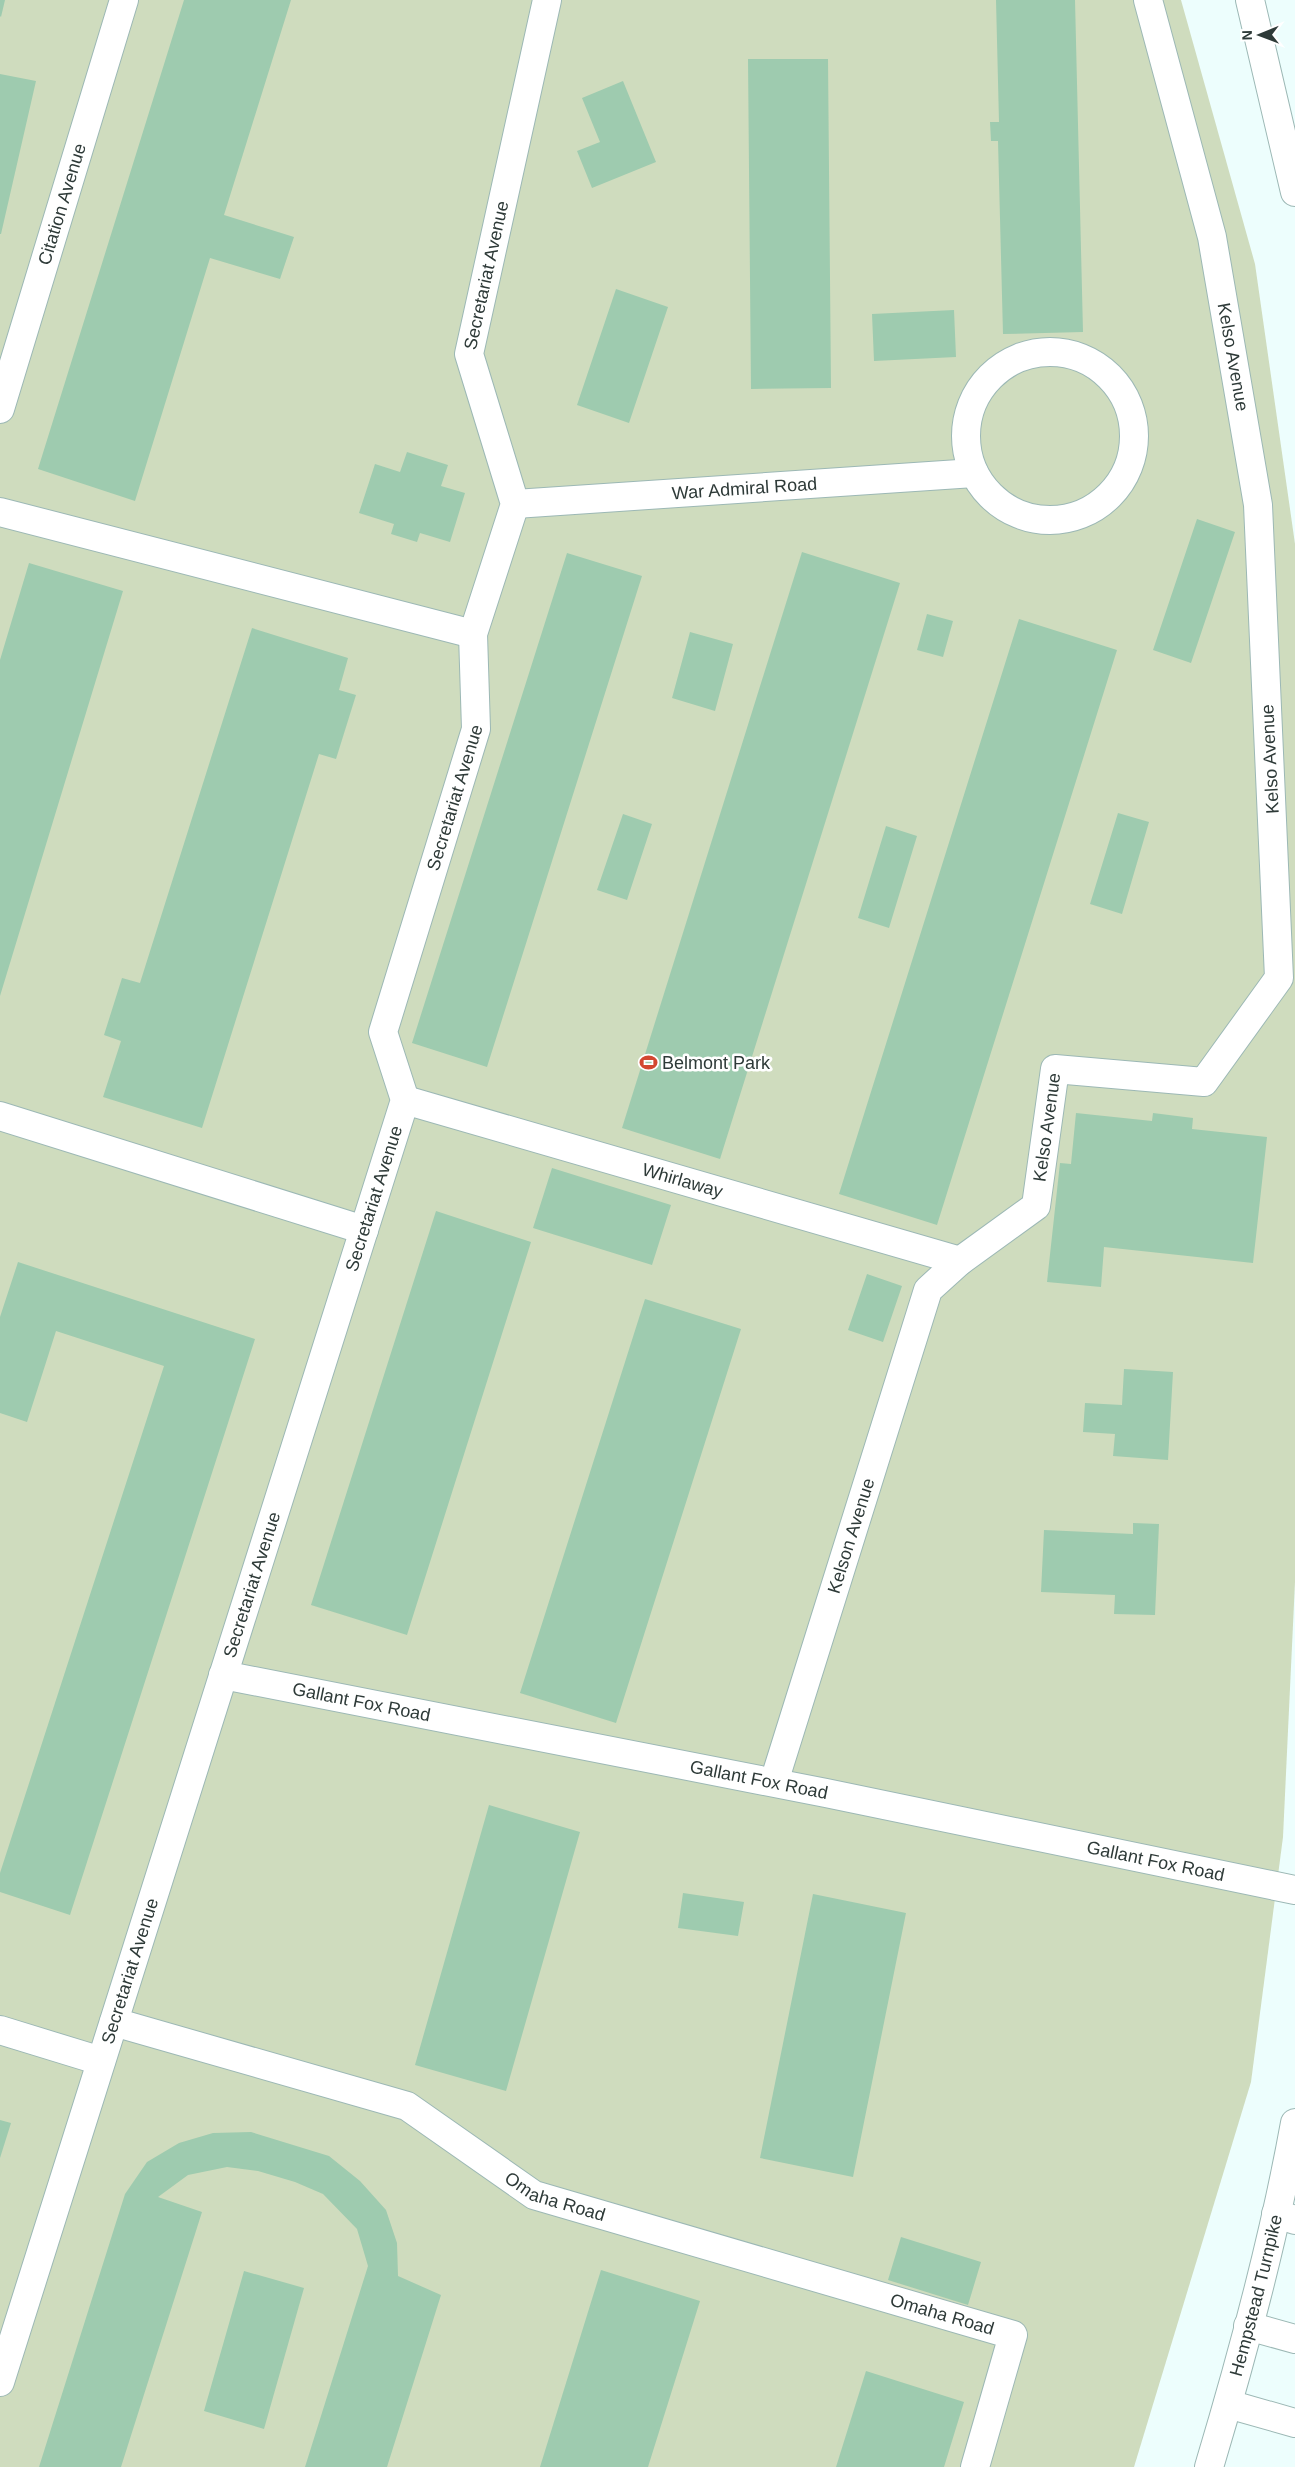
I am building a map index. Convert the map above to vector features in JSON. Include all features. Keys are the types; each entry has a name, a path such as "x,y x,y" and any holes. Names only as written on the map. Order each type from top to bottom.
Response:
{"street":[{"name":"Citation Avenue","path":"0,409 124,0"},
{"name":"Secretariat Avenue","path":"0,2382 405,1100 384,1032 476,729 473,634 515,504 469,354 547,0"},
{"name":"Kelso Avenue","path":"928,1290 960,1260 1036,1206 1055,1069 1204,1082 1279,978 1258,505 1212,237 1148,0"},
{"path":"1250,0 1295,192"},
{"path":"1054,351 1083,357 1108,373 1124,394 1134,420 1134,446 1127,472 1112,494 1091,510 1066,519 1038,520 1013,512 991,497 974,473 966,445 968,416 979,388 999,368 1025,354 1054,351"},
{"name":"War Admiral Road","path":"515,504 974,473"},
{"path":"0,512 473,634"},
{"name":"Whirlaway","path":"405,1100 960,1260"},
{"path":"0,1116 364,1230"},
{"name":"Kelson Avenue","path":"774,1782 928,1290"},
{"name":"Gallant Fox Road","path":"223,1675 774,1782 1295,1890"},
{"name":"Omaha Road","path":"114,2022 407,2106 534,2195 1013,2335 974,2467"},
{"path":"0,2030 101,2061"},
{"name":"Hempstead Turnpike","path":"1209,2467 1228,2404 1248,2326 1286,2217 1295,2125"},
{"path":"1248,2326 1295,2339"},
{"path":"1228,2404 1295,2424"}],"green space":[{"name":"Belmont Park","path":"0,0 1181,0 1255,264 1295,544 1295,1582 1283,1837 1251,2082 1134,2467 0,2467"}],"building":[{"path":"0,0 5,0 1,17 0,16"},
{"path":"184,0 291,0 224,215 294,237 280,279 210,258 135,501 38,469"},
{"path":"996,0 1075,0 1083,332 1003,334 998,141 991,141 990,122 999,122"},
{"path":"748,59 828,59 831,388 751,389"},
{"path":"0,74 36,81 1,234 0,234"},
{"path":"623,81 656,162 592,188 577,151 600,142 582,98"},
{"path":"616,289 668,307 629,423 577,405"},
{"path":"954,310 956,357 874,361 872,314"},
{"path":"407,452 448,465 441,486 465,493 450,542 420,533 417,542 391,534 394,524 359,513 375,464 400,472"},
{"path":"1197,519 1235,532 1191,663 1153,650"},
{"path":"802,552 900,583 720,1159 622,1128"},
{"path":"567,553 642,576 487,1067 412,1043"},
{"path":"29,563 123,591 0,996 0,660"},
{"path":"927,614 953,621 943,657 917,650"},
{"path":"1019,619 1117,650 937,1225 839,1194"},
{"path":"252,628 348,658 339,690 356,695 336,759 319,754 202,1128 103,1097 121,1041 104,1035 122,978 140,983"},
{"path":"690,632 733,644 715,711 672,698"},
{"path":"1118,813 1149,822 1122,914 1090,904"},
{"path":"623,814 652,824 627,900 597,890"},
{"path":"886,826 917,836 889,928 858,918"},
{"path":"1076,1113 1152,1121 1153,1113 1193,1118 1192,1129 1267,1137 1253,1263 1104,1247 1101,1287 1047,1282 1060,1163 1071,1164"},
{"path":"552,1168 671,1205 652,1265 533,1228"},
{"path":"436,1211 531,1242 407,1635 311,1605"},
{"path":"18,1262 255,1339 70,1915 0,1892 0,1873 164,1366 56,1331 27,1422 0,1413 0,1317"},
{"path":"867,1274 902,1286 883,1342 848,1330"},
{"path":"645,1299 741,1329 616,1723 520,1693"},
{"path":"1124,1369 1173,1372 1168,1460 1113,1456 1115,1434 1083,1432 1085,1403 1122,1405"},
{"path":"1133,1523 1159,1524 1155,1615 1114,1614 1115,1595 1041,1592 1044,1530 1133,1534"},
{"path":"489,1805 580,1832 506,2091 415,2065"},
{"path":"683,1893 744,1902 738,1936 678,1928"},
{"path":"813,1894 906,1913 853,2177 760,2158"},
{"path":"0,2120 11,2123 0,2158"},
{"path":"251,2132 329,2156 360,2181 386,2210 397,2243 398,2276 441,2295 387,2467 305,2467 368,2266 357,2229 323,2194 295,2182 258,2171 227,2167 188,2175 158,2197 202,2212 121,2467 39,2467 125,2194 147,2162 179,2143 213,2133"},
{"path":"901,2237 981,2262 968,2305 888,2280"},
{"path":"601,2270 700,2301 648,2467 540,2467"},
{"path":"244,2271 304,2288 264,2429 204,2411"},
{"path":"866,2371 964,2402 944,2467 836,2467"}],"place":[{"name":"Belmont Park","path":"648,1063"}]}
